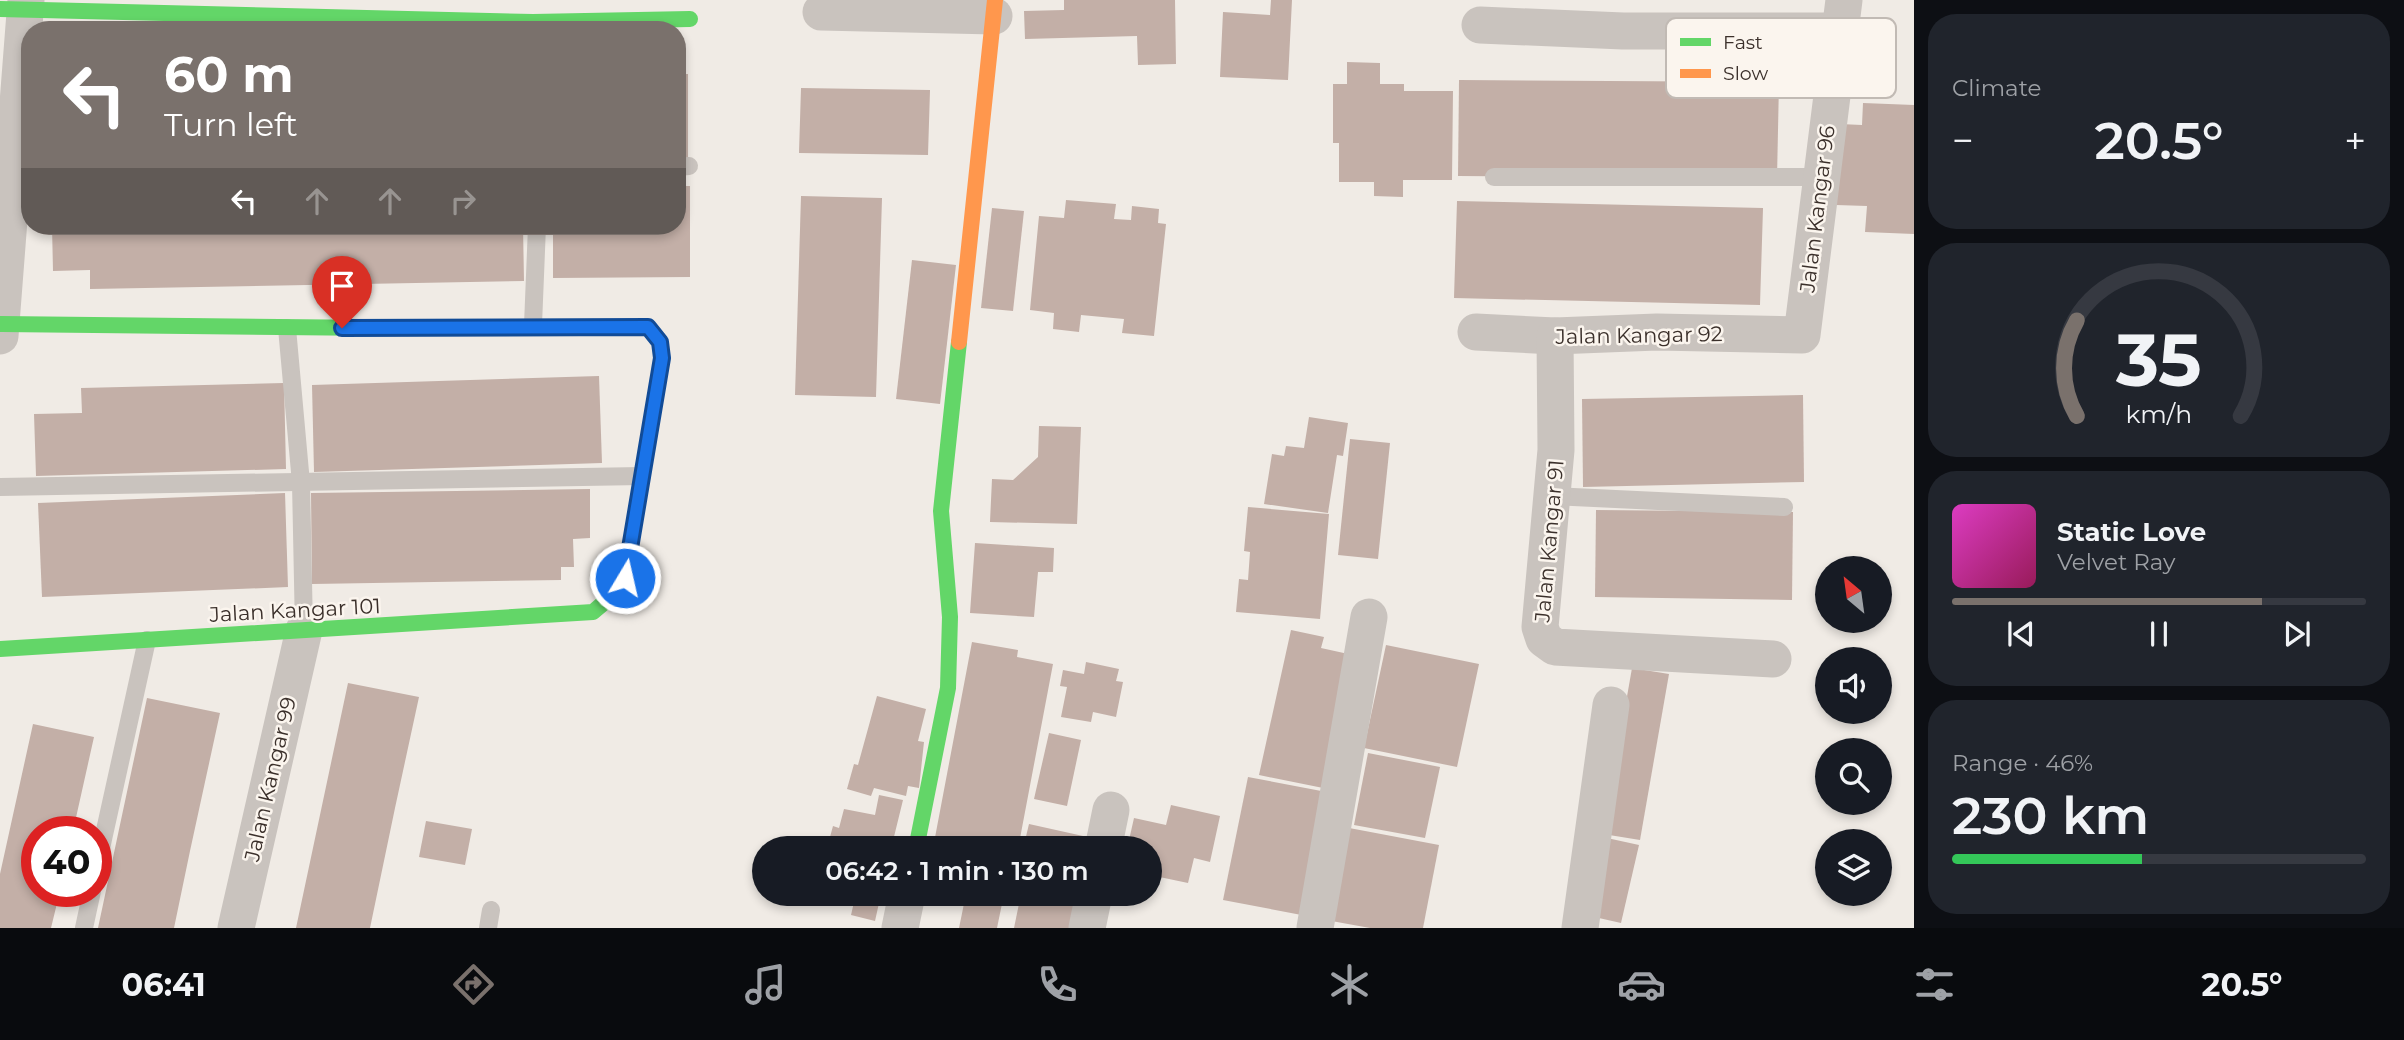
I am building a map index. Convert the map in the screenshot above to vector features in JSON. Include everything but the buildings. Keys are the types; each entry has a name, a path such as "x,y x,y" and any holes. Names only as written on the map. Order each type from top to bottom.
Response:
{"street":[{"path":"0,336 5,213 21,177 17,6 452,21"},
{"path":"821,12 995,8 941,511 950,617 948,688 919,836"},
{"path":"1803,18 1842,15"},
{"path":"630,21 690,19"},
{"path":"1480,24 1623,32 1666,29"},
{"name":"Jalan Kangar 96","path":"1802,335 1831,98"},
{"path":"1,324 287,328 533,325 648,327 660,342 662,358 642,476"},
{"name":"Jalan Kangar 92","path":"1476,332 1555,336 1657,332 1802,335"},
{"name":"Jalan Kangar 91","path":"1555,336 1556,450 1540,627 1544,639 1555,647 1773,659"},
{"name":"Jalan Kangar 101","path":"0,649 593,612 612,597 625,578 642,476"},
{"path":"1315,928 1369,617"},
{"name":"Jalan Kangar 99","path":"236,928 304,631"},
{"path":"1580,928 1611,705"},
{"path":"1106,836 1111,810"},
{"path":"900,928 904,906"},
{"path":"1087,928 1092,906"}],"lane":[{"path":"540,21 548,0"},
{"path":"1494,177 1821,177"},
{"path":"533,325 537,235"},
{"path":"287,328 301,483 304,631"},
{"path":"0,487 642,476"},
{"path":"1552,496 1784,506"},
{"path":"108,816 147,640"},
{"path":"84,928 89,907"}],"traffic: fast":[{"path":"0,9 492,21"},
{"path":"585,21 690,19"},
{"path":"1,324 378,328"},
{"path":"919,836 948,688 950,617 941,511 959,342"},
{"path":"0,649 593,612 612,594 623,576 633,529"}],"traffic: slow":[{"path":"959,342 995,0"},
{"path":"378,328 648,327 660,342 662,358 633,529"}],"route":[{"path":"342,328 533,325 648,327 660,342 662,358 625,578"}]}
